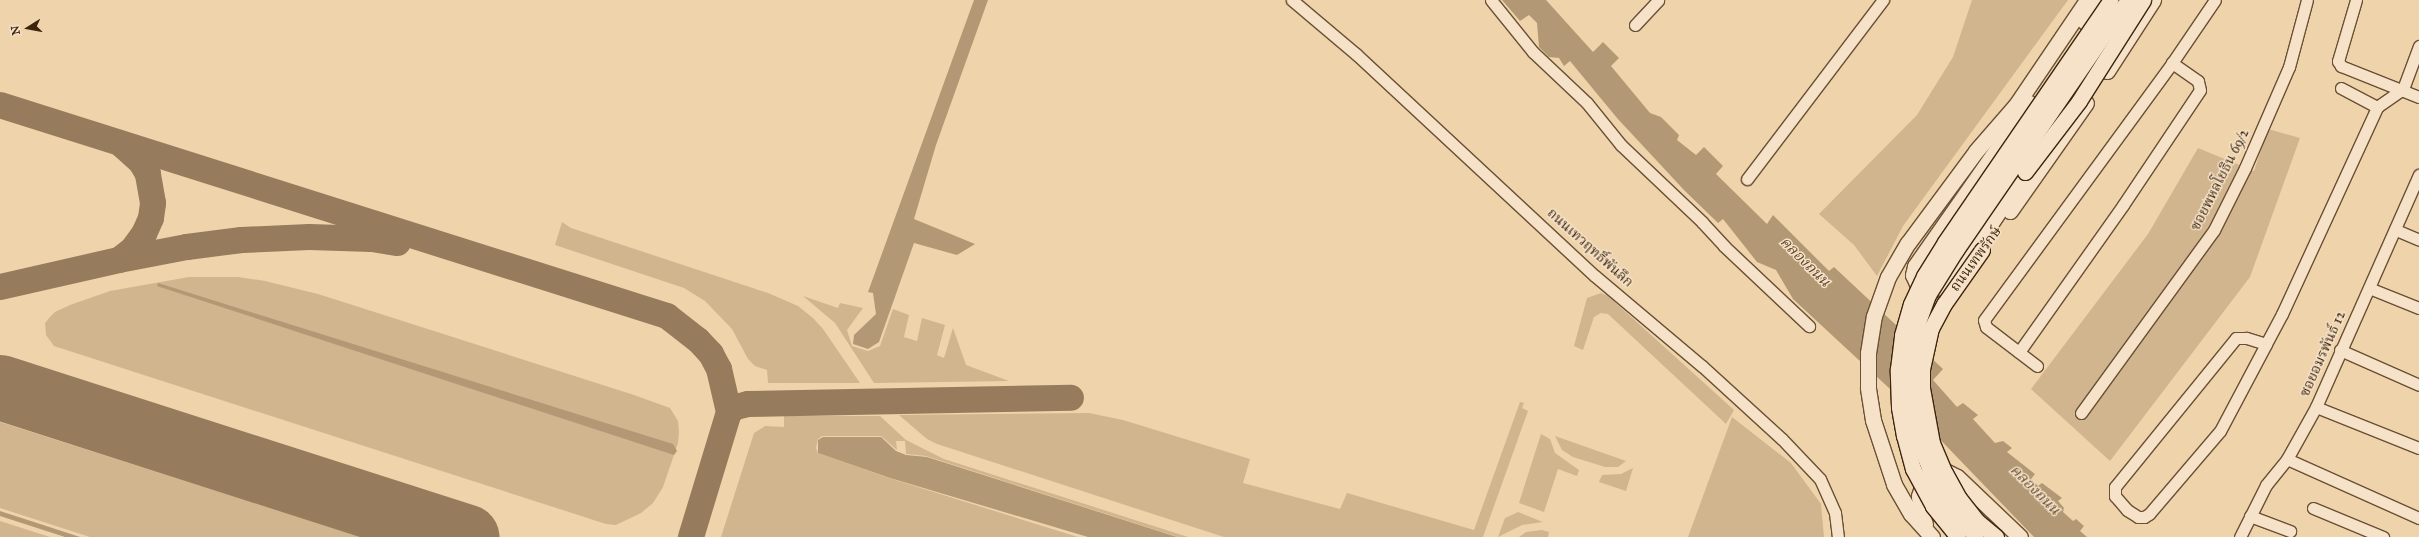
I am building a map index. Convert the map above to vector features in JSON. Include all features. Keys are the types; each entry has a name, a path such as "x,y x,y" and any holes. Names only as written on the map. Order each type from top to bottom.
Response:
{"main road":[{"path":"1935,236 1947,207 2087,0"},
{"path":"2100,0 1995,153 1914,266 1913,275 1918,286 1925,290 1933,290 1943,284 1991,223 2025,172 2079,101 2143,0"},
{"path":"1958,537 1933,506 1913,469 1904,436 1899,407 1898,369 1902,335 1911,304 1924,276 1945,242 2111,0"},
{"name":"ถนนเทพรักษ์","path":"1976,537 1944,498 1931,473 1918,439 1912,405 1910,377 1916,325 1928,295 1956,250 2128,0"},
{"path":"1943,284 2119,31 2146,0"},
{"name":"ถนนเทพรักษ์","path":"1996,537 1977,521 1959,498 1945,473 1932,442 1922,388 1922,369 1931,328 1944,304 2066,132 2153,0"},
{"path":"1932,537 1908,508 1894,484 1884,458 1873,420 1868,386 1868,353 1874,316 1888,277 1908,243 1958,178 1976,151 2016,105"},
{"path":"1932,537 1923,521 1919,496 1924,481 1938,473 1947,472 1956,477 2020,537"}],"street":[{"name":"ถนนเทวฤทธิ์พันลึก","path":"1292,0 1356,54 1595,276 1696,360 1782,439 1820,479 1835,513 1838,537"},
{"path":"1491,0 1533,52 1587,103 1622,145 1702,222 1724,246 1809,326"},
{"path":"1635,25 1658,0"},
{"path":"1747,179 1883,0"},
{"path":"2037,366 1986,327 1984,320 2172,63 2215,0"},
{"name":"ซอยพหลโยธิน 69/2","path":"2081,413 2214,230 2245,168 2289,67 2307,0"},
{"path":"2356,0 2338,61 2341,66 2403,89 2419,98"},
{"path":"2266,344 2246,338 2236,338 2115,488 2115,496 2127,510 2138,517 2144,517 2149,514 2220,431 2266,344 2377,107 2403,89 2419,46"},
{"path":"2019,352 2123,205 2200,90 2198,81 2172,63"},
{"path":"2341,88 2377,107"},
{"name":"ซอยอมรพันธ์ 12","path":"2240,537 2266,485 2287,459 2316,407 2340,350 2396,230 2419,175"},
{"path":"2396,230 2419,240"},
{"path":"2369,288 2419,308"},
{"path":"2340,350 2419,385"},
{"path":"2316,407 2419,448"},
{"path":"2287,459 2419,518"},
{"path":"2313,508 2383,537"},
{"path":"2250,516 2290,531"}],"shaded area":[{"path":"1972,0 2068,0 1903,226 1877,276 1854,245 1819,214 1917,115 1953,57"},
{"path":"2268,129 2300,138 2250,277 2110,461 2031,389 2148,234 2198,148 2254,171"},
{"path":"562,222 571,228 768,293 798,306 813,318 823,329 860,383 768,383 767,370 755,366 748,359 732,329 705,301 684,288 555,245"},
{"path":"189,277 238,277 265,281 318,294 634,395 670,408 678,421 679,432 678,443 663,487 653,503 641,513 616,525 606,524 54,346 46,335 45,323 55,312 70,305 110,291"},
{"path":"1601,293 1608,296 1734,410 1726,424 1608,314 1601,313 1594,317 1583,350 1574,346 1587,298"},
{"path":"803,296 838,308 840,303 863,308 847,330 852,346 868,351 880,346 893,309 909,315 904,337 917,341 922,318 945,325 937,355 944,358 953,328 966,365 1009,381 874,383 835,323"},
{"path":"1520,402 1524,403 1522,408 1528,411 1483,537 1224,537 937,444 927,439 899,415 1089,413 1123,420 1250,459 1243,483 1340,509 1347,493 1474,530"},
{"path":"784,416 880,416 906,440 944,459 1188,537 1178,537 926,456 906,454 905,441 896,441 897,450 881,436 822,436 818,439 816,448 818,453 889,478 1078,537 721,537 754,433 765,426 784,427"},
{"path":"1732,417 1791,463 1821,504 1824,537 1688,537"},
{"path":"0,422 361,537 90,537 0,508"},
{"path":"1541,434 1550,439 1555,453 1579,470 1577,476 1558,469 1544,512 1519,503"},
{"path":"1555,436 1626,461 1618,467 1605,467 1573,457 1562,450"},
{"path":"1633,468 1626,491 1599,482 1602,475 1621,474"},
{"path":"1518,512 1543,522 1522,525 1498,537 1505,518"},
{"path":"0,521 50,537 0,537"},
{"path":"1542,530 1549,532 1548,537 1519,537 1526,532"}],"water":[{"path":"974,0 988,0 936,145 914,219 975,244 957,255 914,243 879,342 868,349 853,344 854,335 876,314 873,293 868,292"},
{"name":"คลองถนน","path":"1502,0 1546,0 1593,52 1603,42 1619,58 1611,66 1650,113 1661,117 1679,135 1677,140 1696,155 1704,147 1723,166 1716,174 1767,224 1773,215 1829,271 1834,267 1943,369 1933,380 1957,407 1963,403 1978,415 1973,419 1995,443 2003,441 2012,448 2007,452 2035,474 2031,479 2038,486 2042,483 2062,498 2058,501 2064,508 2063,512 2073,521 2076,519 2084,526 2080,531 2087,537 2034,537 1903,401 1793,299 1776,270 1757,262 1723,219 1718,223 1684,190 1617,118 1570,61 1564,66 1559,58 1549,57 1539,47 1537,23 1529,15 1520,21"},
{"path":"158,283 673,444 677,451 674,455 157,286"},
{"path":"823,437 881,437 896,451 906,455 927,457 1177,537 1088,537 890,478 818,453 818,440"},
{"path":"0,511 80,537 65,537 0,516"}],"taxiway":[{"path":"0,105 667,316 698,340 711,354 719,369 729,412 691,537"},
{"path":"119,260 133,249 144,234 151,218 153,203 148,174 141,162 122,145"},
{"path":"0,287 119,260 187,247 242,240 309,237 372,239 398,243"},
{"path":"729,412 736,407 748,404 1071,398"}],"runway":[{"path":"0,387 467,537"}]}
